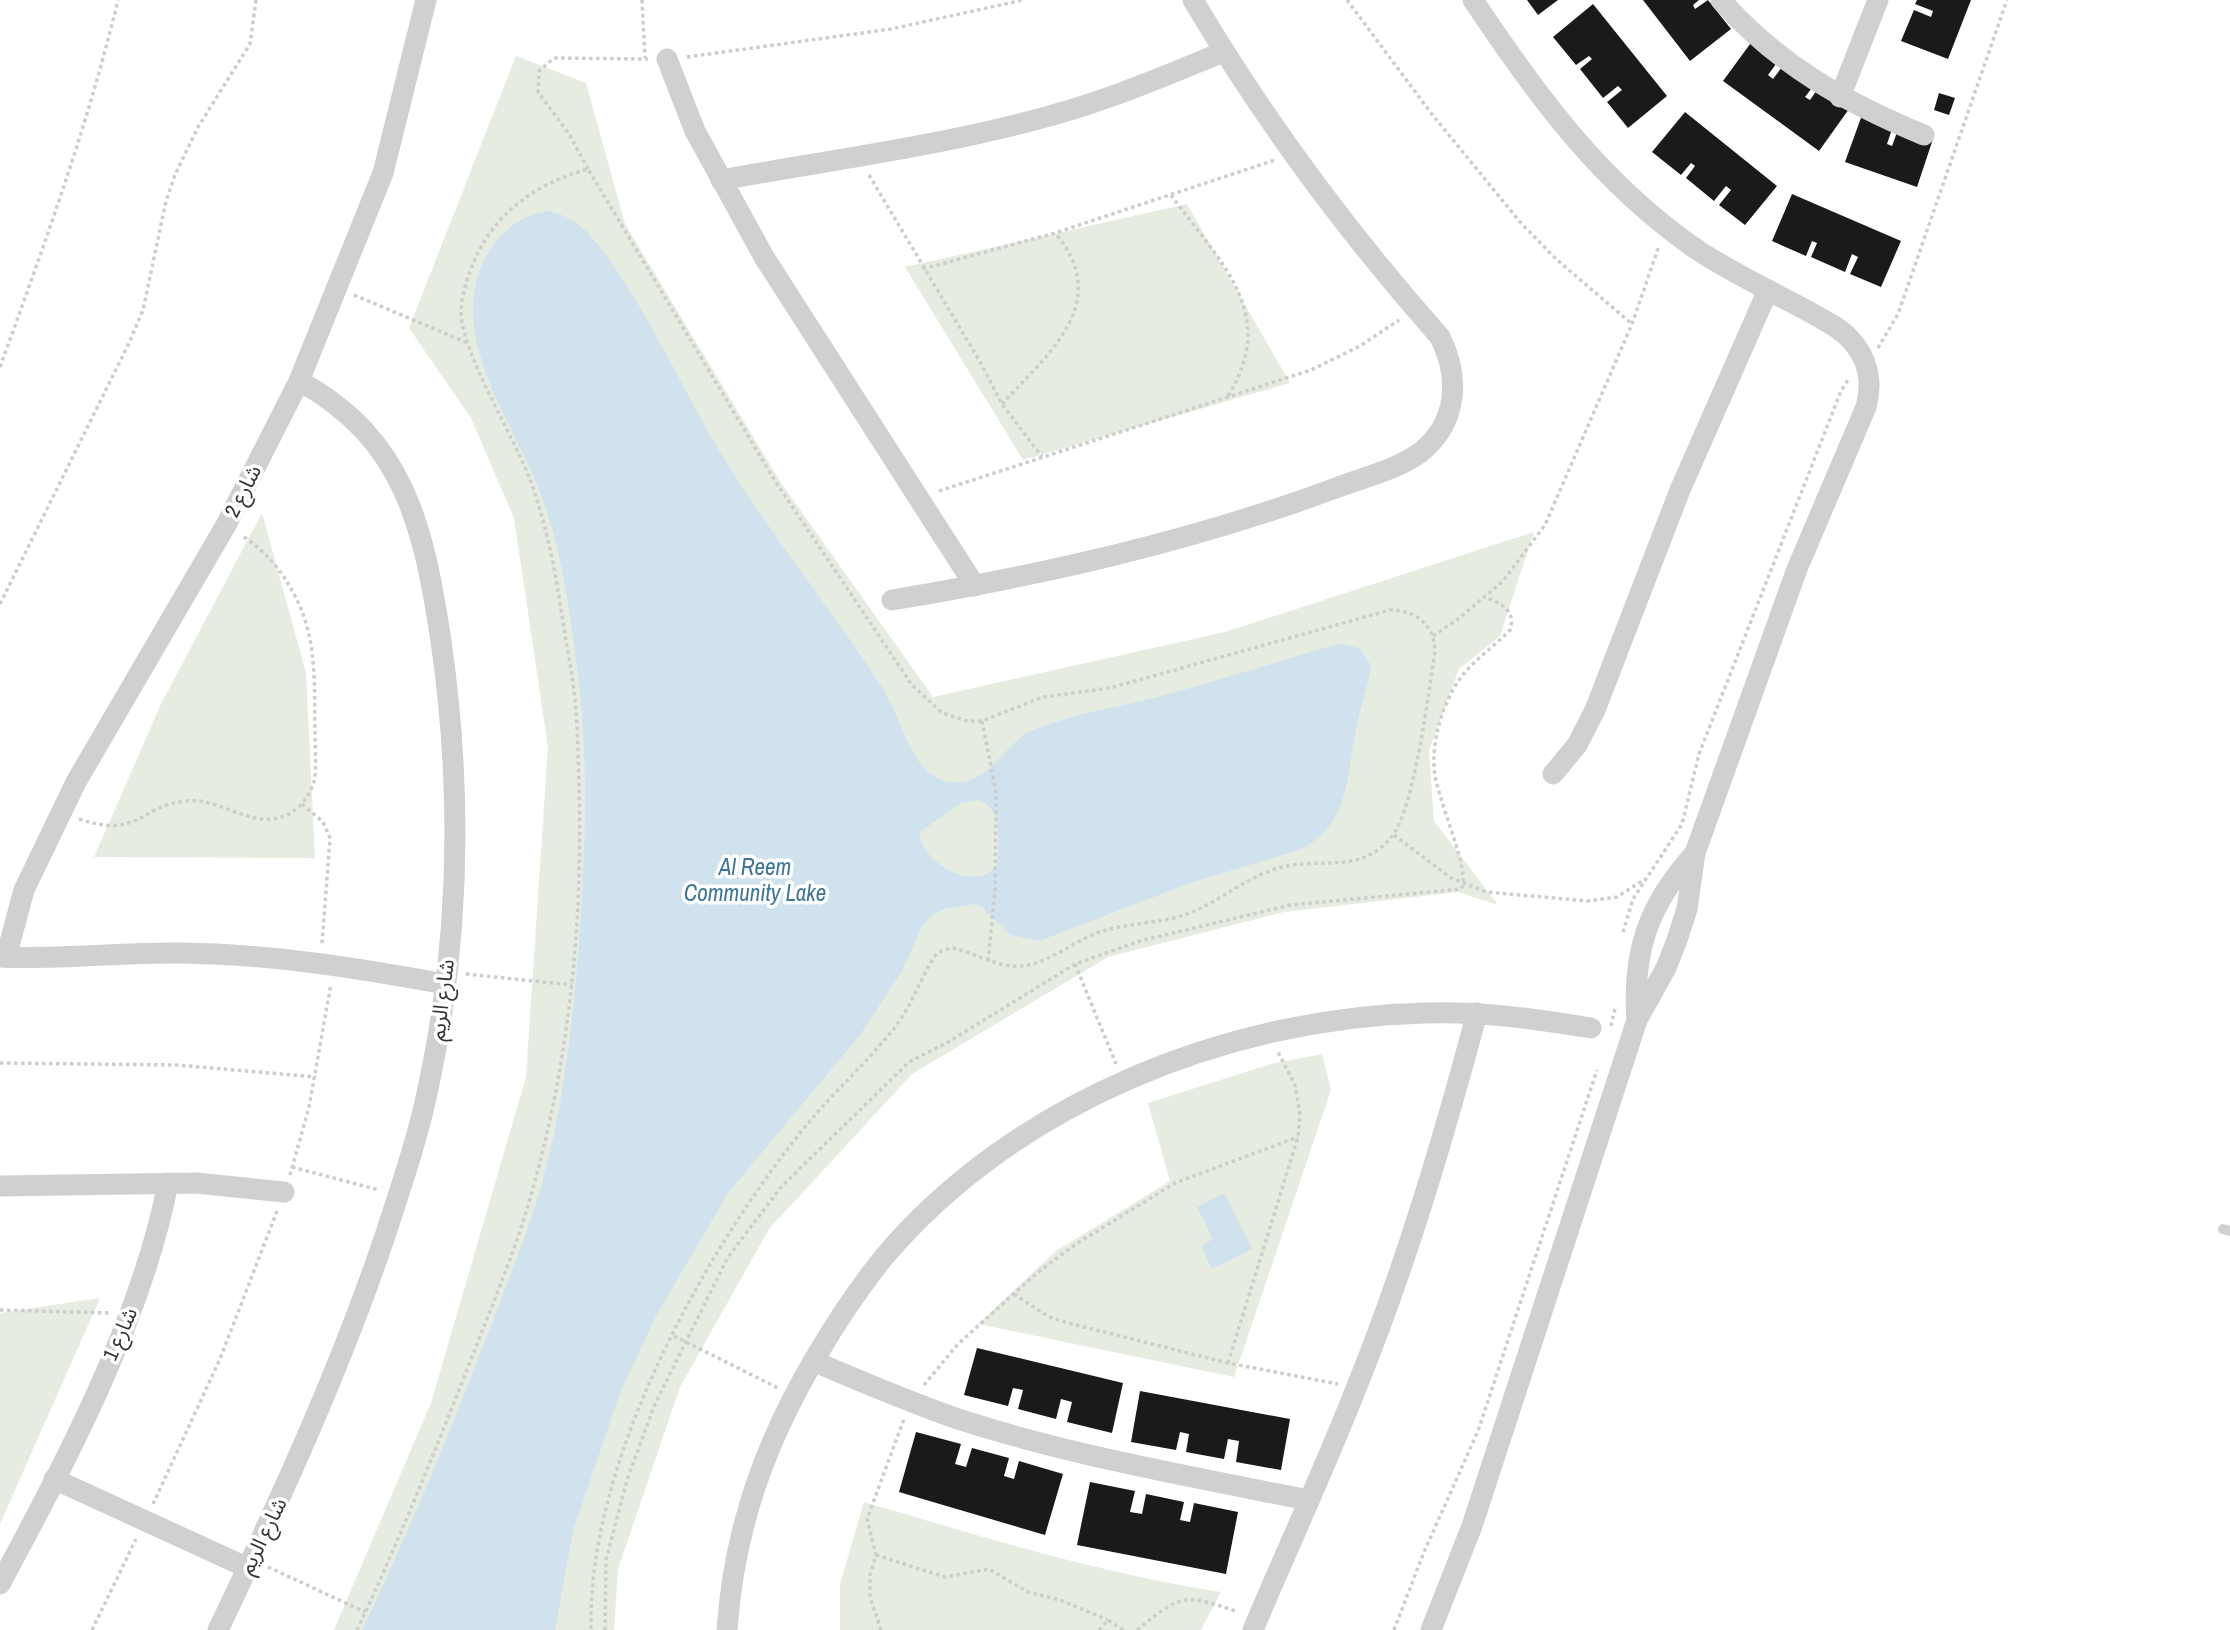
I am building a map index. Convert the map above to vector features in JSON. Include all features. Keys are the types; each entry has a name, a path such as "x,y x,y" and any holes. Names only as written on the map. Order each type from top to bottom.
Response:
{"street":[{"name":"شارع 2","path":"426,0 392,147 299,382 226,525 89,755 24,890 3,957 179,953 320,962 446,978"},
{"path":"892,600 1108,558 1232,523 1389,468 1420,453 1447,419 1453,399 1454,378 1450,356 1440,337 1294,154 1223,52 1193,0"},
{"path":"1431,1630 1472,1526 1637,1020 1660,979 1677,940 1687,909 1695,853 1797,569 1869,396 1869,372 1858,348 1849,337 1717,262 1666,227 1610,178 1562,127 1473,0"},
{"path":"1721,0 1767,47 1840,97 1924,135"},
{"path":"1840,97 1878,0"},
{"path":"721,180 976,133 1084,106 1223,52"},
{"path":"667,59 695,131 791,302 975,586"},
{"path":"1553,774 1577,745 1595,710 1679,490 1768,290"},
{"name":"شارع الريم","path":"218,1630 324,1401 398,1195 429,1087 446,978 455,866 455,796 446,677 422,534 399,478 383,452 342,408 299,382"},
{"path":"1637,1020 1635,984 1646,929 1675,875 1695,853"},
{"path":"1255,1624 1357,1387 1423,1202 1477,1013"},
{"path":"727,1630 730,1588 742,1524 753,1486 793,1395 813,1361 859,1289 886,1255 948,1195 1016,1142 1123,1082 1226,1045 1273,1032 1376,1015 1477,1013 1527,1017 1591,1028"},
{"path":"0,1186 74,1188 168,1183 223,1185 284,1192"},
{"name":"شارع 1","path":"0,1584 54,1479 130,1313 153,1248 168,1183"},
{"path":"813,1361 911,1403 1005,1433 1093,1456 1308,1500"},
{"path":"54,1479 250,1564"}],"path":[{"path":"0,367 68,174 101,70 118,0"},
{"path":"0,604 143,310 166,201 175,175 198,127 250,44 256,0"},
{"path":"642,0 645,58"},
{"path":"591,1630 593,1561 604,1514 634,1423 674,1336 717,1252 767,1176 822,1106 898,1024 935,957 953,948 1011,966 1035,963 1094,934 1151,924 1193,912 1275,869 1318,862 1351,863 1363,859 1394,835 1409,797 1434,659 1433,636 1426,624 1416,615 1390,610 1110,688 1043,697 982,721 968,721 942,713 912,685 775,481 569,134 538,92 539,71 554,58 667,59 891,29 1023,0"},
{"path":"1347,0 1431,113 1520,222 1556,259 1632,324"},
{"path":"923,269 1055,233 1294,154"},
{"path":"858,155 979,360 1002,404 1042,457"},
{"path":"356,1630 458,1392 531,1196 562,1056 572,985 579,895 576,701 558,589 530,481 468,343 461,313 475,256 491,230 510,208 533,190 559,177 588,169"},
{"path":"1171,195 1241,294 1248,314 1251,335 1248,356 1242,374 1227,398"},
{"path":"1433,636 1485,597 1518,563 1545,525 1632,324 1666,227"},
{"path":"1002,404 1062,339 1073,317 1078,293 1076,269 1067,246 1055,233"},
{"path":"338,288 468,343"},
{"path":"918,499 1227,398 1336,359 1384,331 1415,308"},
{"path":"61,813 107,827 130,824 182,801 218,803 239,814 262,819 284,816 302,804 309,794 315,770 314,664 306,620 274,562 259,546 226,525"},
{"path":"605,1630 606,1560 627,1480 655,1404 728,1257 782,1186 909,1062 950,1041 1075,964 1140,941 1290,905 1461,889 1465,885 1465,869 1437,795 1433,767 1435,738 1455,685 1472,663 1510,631 1511,614 1506,607 1485,597"},
{"path":"982,721 996,792 995,891 988,961"},
{"path":"92,1630 220,1359 284,1192 316,1077 332,975 318,973 332,848 323,821 302,804"},
{"path":"1394,835 1465,885 1486,891 1588,901 1617,897 1648,877"},
{"path":"1075,964 1123,1082"},
{"path":"446,978 572,985"},
{"path":"1228,1363 1298,1137 1300,1114 1296,1085 1280,1060 1273,1032"},
{"path":"0,1063 177,1065 316,1077"},
{"path":"881,1630 869,1586 876,1555 867,1528 869,1511 911,1403 958,1344 1054,1259 1175,1183 1298,1137"},
{"path":"292,1167 398,1195"},
{"path":"1014,1294 1028,1306 1060,1321 1228,1363 1357,1387"},
{"path":"0,1310 130,1313"},
{"path":"674,1336 793,1395"},
{"path":"876,1555 945,1577 989,1569 1028,1592 1060,1600 1108,1620 1123,1630"},
{"path":"250,1564 365,1612"},
{"path":"1137,1630 1173,1602 1193,1597 1255,1624"},
{"path":"1098,1630 1108,1620"}],"shaded area":[{"name":"Al Reem Community Lake","path":"516,56 586,83 625,224 781,483 933,697 1225,632 1534,532 1500,636 1459,669 1429,750 1434,821 1498,905 1458,892 1284,912 1108,957 912,1074 769,1229 680,1387 618,1569 614,1630 334,1630 431,1403 526,1077 548,747 514,518 471,418 409,328"},
{"path":"1187,204 1290,383 1023,460 905,267"},
{"path":"262,513 306,673 315,858 94,857 161,704"},
{"path":"1322,1054 1331,1090 1234,1377 978,1324 1056,1251 1170,1181 1148,1103 1271,1064"},
{"path":"100,1298 0,1524 0,1313"},
{"path":"864,1502 1086,1564 1221,1592 1201,1630 840,1630 840,1584"}],"water":[{"name":"Al Reem Community Lake","path":"548,211 568,218 584,229 613,265 648,321 728,465 883,689 917,758 937,778 963,782 974,778 985,772 1023,736 1048,724 1178,692 1340,643 1361,649 1371,666 1347,782 1337,814 1316,840 1299,850 1190,883 1039,941 1010,935 982,907 974,904 944,909 931,916 921,928 902,971 860,1035 728,1193 656,1316 620,1393 573,1531 555,1630 362,1630 443,1448 527,1230 555,1131 570,1036 585,834 585,763 576,658 554,534 529,466 486,372 476,340 473,309 477,277 492,247 516,223","holes":["977,800 986,804 996,817 998,826 997,864 988,873 977,877 964,876 938,863 922,843 920,832 961,803"]},
{"path":"1224,1193 1252,1249 1212,1269 1201,1246 1213,1239 1197,1207"}],"building":[{"path":"1527,0 1558,0 1538,15"},
{"path":"1643,0 1699,0 1693,5 1695,9 1708,0 1731,29 1690,61"},
{"path":"1917,0 1971,0 1948,59 1901,41 1914,10 1931,17 1933,11 1915,4"},
{"path":"1593,4 1667,96 1628,128 1607,102 1622,90 1618,86 1603,98 1580,69 1592,59 1589,56 1576,65 1553,37"},
{"path":"1753,40 1779,60 1768,75 1773,79 1785,63 1815,84 1805,97 1810,100 1819,87 1849,109 1819,151 1723,81"},
{"path":"1939,93 1955,98 1949,115 1934,110"},
{"path":"1685,112 1777,186 1745,225 1719,205 1731,190 1726,186 1714,201 1686,178 1695,166 1691,163 1681,175 1652,152"},
{"path":"1862,115 1893,126 1887,144 1892,146 1899,127 1933,139 1917,187 1845,162"},
{"path":"1792,194 1901,241 1881,287 1850,274 1858,257 1852,254 1845,272 1811,257 1817,243 1812,241 1806,256 1772,241"},
{"path":"977,1348 1123,1383 1112,1433 1067,1422 1072,1402 1061,1399 1056,1419 1018,1409 1023,1390 1013,1388 1008,1406 964,1395"},
{"path":"1140,1391 1290,1419 1281,1470 1236,1462 1239,1441 1228,1439 1224,1459 1186,1452 1189,1434 1180,1432 1176,1450 1131,1442"},
{"path":"916,1432 961,1444 955,1464 966,1467 972,1448 1009,1458 1004,1476 1014,1479 1019,1461 1063,1474 1045,1535 899,1492"},
{"path":"1090,1482 1135,1491 1130,1512 1142,1514 1146,1494 1184,1502 1180,1520 1190,1522 1194,1503 1238,1512 1226,1574 1077,1545"}]}
